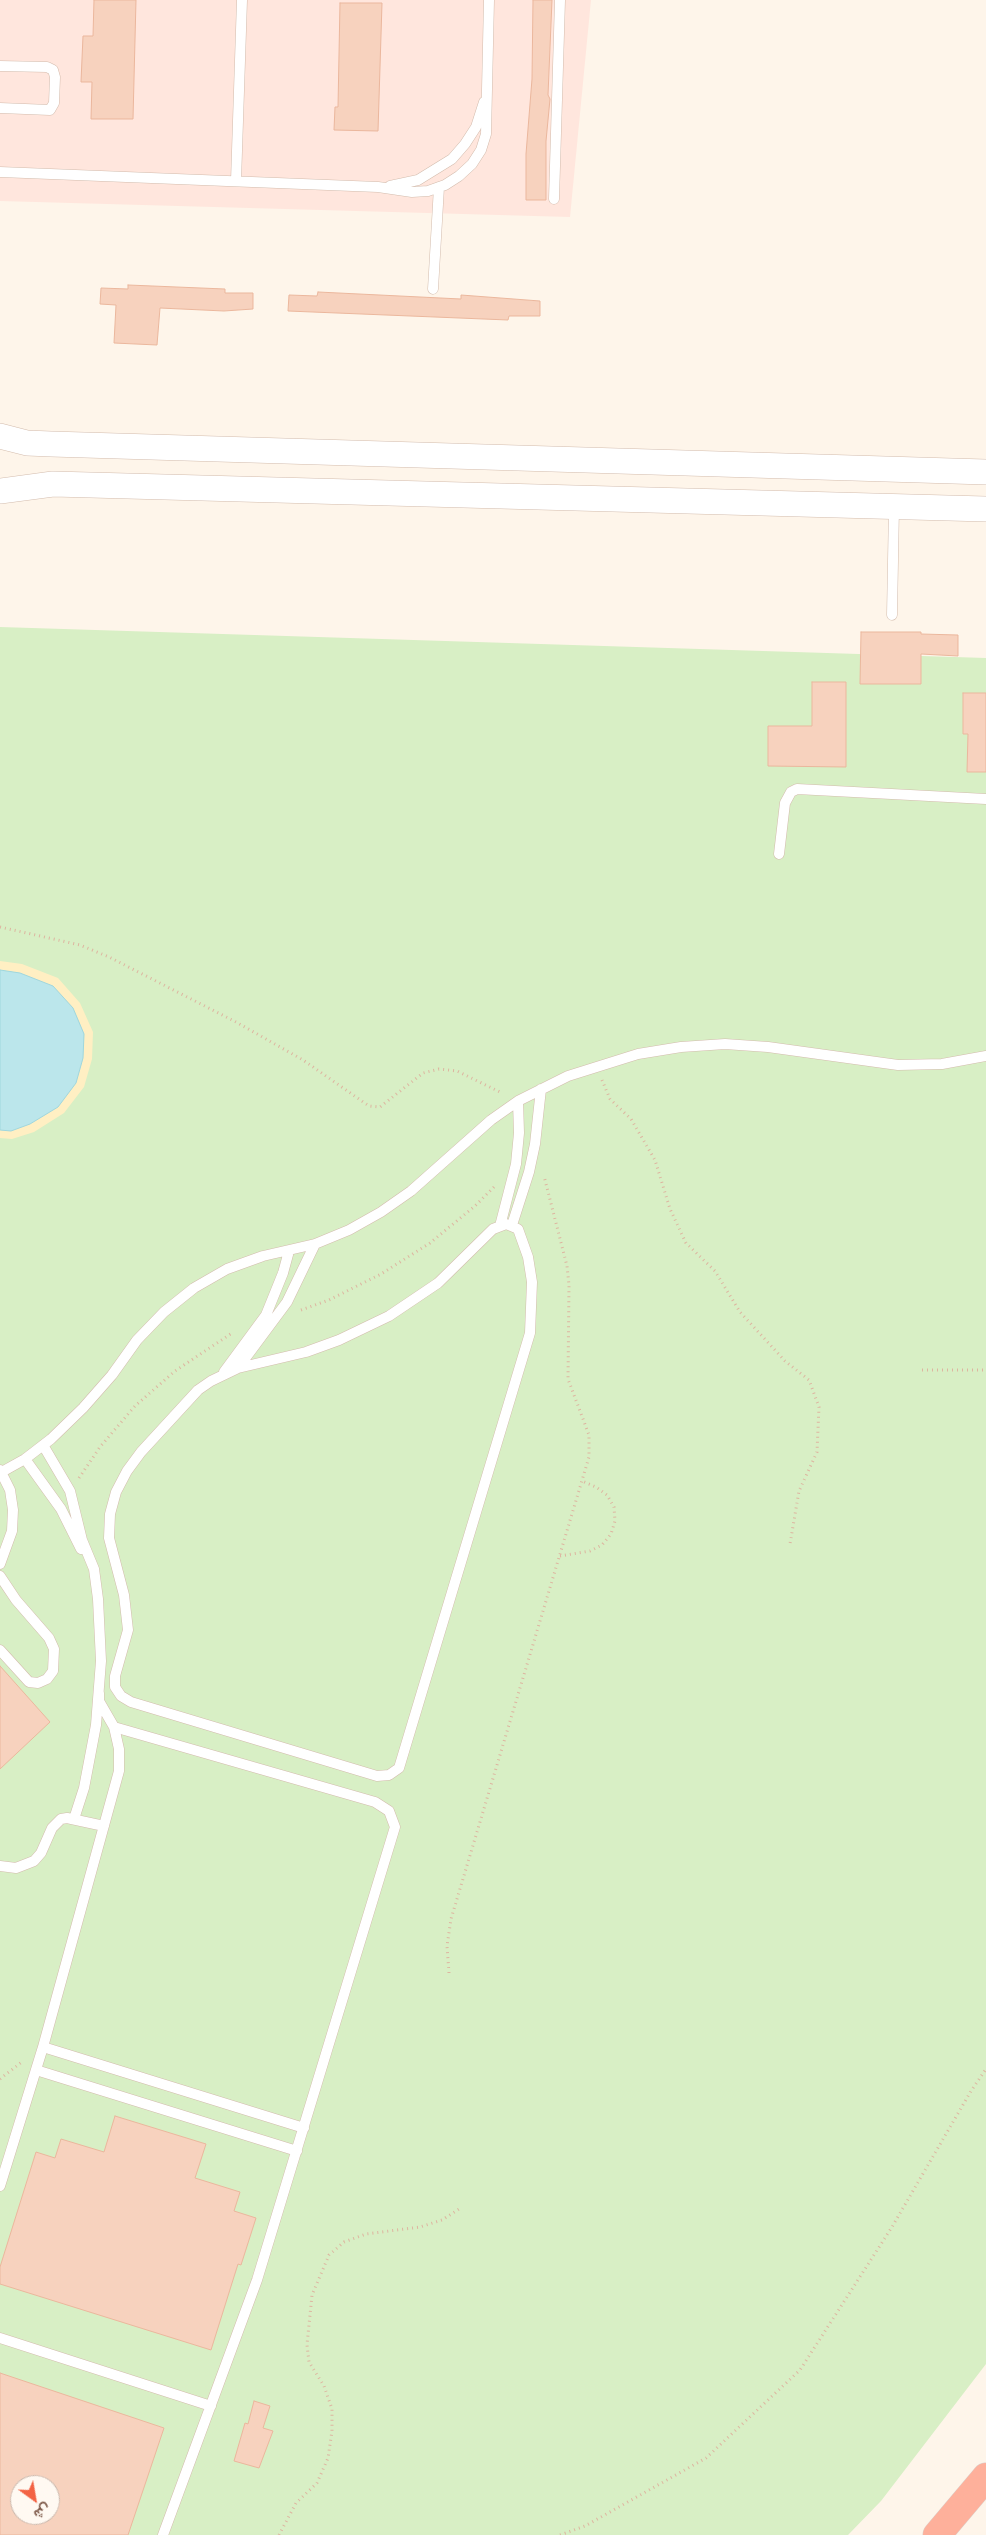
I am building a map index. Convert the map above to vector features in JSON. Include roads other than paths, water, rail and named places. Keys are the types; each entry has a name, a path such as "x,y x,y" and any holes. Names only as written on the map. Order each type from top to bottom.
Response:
{"highway":[{"path":"937,2535 986,2477"}],"street":[{"path":"0,436 27,443 51,444 986,472"},
{"path":"0,491 53,484 986,509"}],"lane":[{"path":"236,181 242,0"},
{"path":"0,172 378,187 412,192 439,188 460,176 472,164 481,150 486,134 488,117 486,88 489,0"},
{"path":"554,199 560,0"},
{"path":"0,66 47,67 53,70 55,77 54,103 50,110 0,108"},
{"path":"378,187 418,180 452,159 476,127 483,108 486,88"},
{"path":"432,289 439,188"},
{"path":"892,615 894,506"},
{"path":"779,854 785,804 791,792 797,790 986,799"},
{"path":"0,1564 12,1531 13,1510 10,1490 1,1472 25,1459 43,1445 83,1408 137,1340 157,1319 194,1288 227,1270 263,1256 315,1244 349,1230 404,1196 465,1142 518,1101 540,1089 595,1066 638,1054 672,1048 725,1044 768,1047 898,1065 942,1064 986,1056"},
{"path":"512,1225 524,1190 535,1144 540,1089"},
{"path":"500,1226 512,1225 523,1236 532,1282 530,1333 399,1768 389,1776 377,1776 131,1702 121,1696 115,1687 115,1676 128,1630 124,1594 109,1538 110,1514 116,1492 126,1471 198,1390 224,1373 306,1352 339,1340 389,1316 438,1283 500,1226 516,1164 519,1133 518,1101"},
{"path":"238,1368 274,1319 297,1283 315,1244"},
{"path":"224,1373 266,1315 289,1251"},
{"path":"0,2186 43,2047 119,1771 119,1749 114,1727 99,1701 100,1630 94,1568 82,1540 70,1491 43,1445"},
{"path":"25,1459 61,1509 74,1538 94,1568"},
{"path":"0,1576 16,1600 49,1638 54,1650 53,1671 47,1679 29,1682 0,1650"},
{"path":"74,1819 91,1757 99,1692"},
{"path":"114,1727 382,1806 389,1811 395,1827 257,2280 163,2535"},
{"path":"0,1866 16,1868 34,1861 41,1853 56,1822 67,1818 104,1826"},
{"path":"43,2047 304,2128"},
{"path":"36,2070 297,2151"},
{"path":"0,2338 211,2406"}],"water":[{"path":"0,970 20,973 53,986 73,1008 84,1034 83,1058 76,1083 58,1107 30,1124 11,1131 0,1130"}]}
